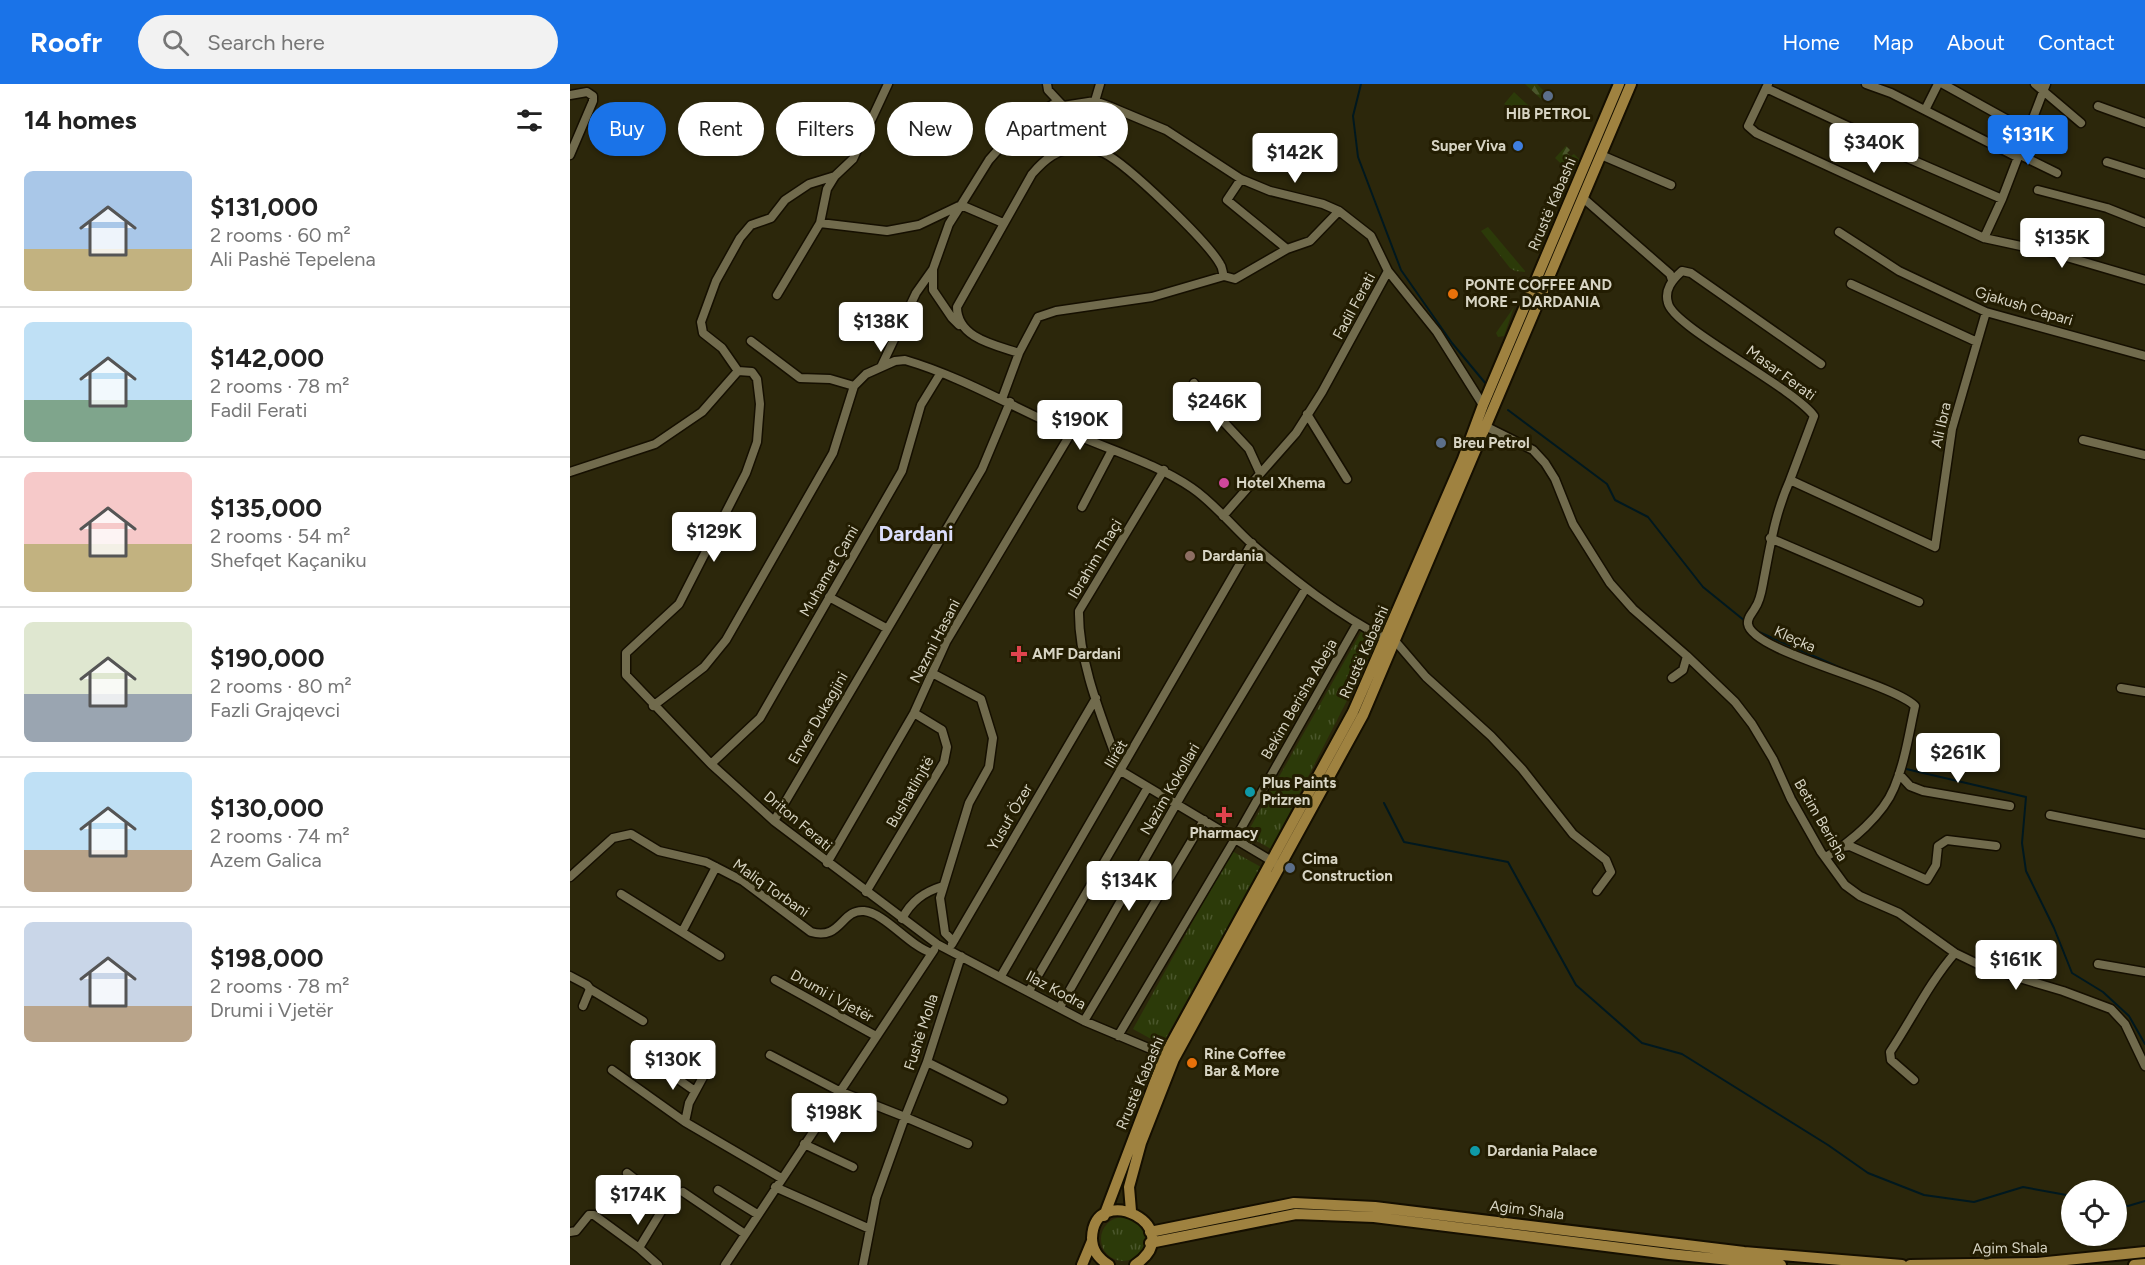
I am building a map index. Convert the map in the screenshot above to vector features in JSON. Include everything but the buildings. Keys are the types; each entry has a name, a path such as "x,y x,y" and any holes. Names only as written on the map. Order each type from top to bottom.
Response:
{"main road":[{"name":"Rrustë Kabashi","path":"1391,640 1483,405 1619,84"},
{"name":"Rrustë Kabashi","path":"1131,1211 1129,1187 1141,1143 1174,1059 1391,640 1487,427 1631,84"},
{"name":"Rrustë Kabashi","path":"1082,1265 1097,1222 1104,1216 1165,1055 1276,864"},
{"name":"Agim Shala","path":"1150,1238 1294,1203 1375,1207 1744,1252 1902,1265"},
{"path":"1104,1216 1112,1211 1131,1211 1143,1219 1150,1238 1145,1256 1135,1265"},
{"name":"Agim Shala","path":"1150,1238 1305,1214 1374,1217 1669,1254 1781,1265"},
{"path":"1092,1240 1099,1258 1109,1265"},
{"name":"Agim Shala","path":"1910,1265 2037,1263 2145,1252"},
{"path":"2134,1265 2145,1264"}],"street":[{"path":"777,295 820,223 827,189 835,176 853,159 888,84"},
{"path":"1047,84 1047,90 1057,102"},
{"path":"1089,102 1095,101 1100,84"},
{"path":"1866,84 2058,173"},
{"path":"1924,110 1941,84 2026,130"},
{"path":"2035,84 2045,87 2081,123"},
{"path":"1856,130 1767,86 1748,126 1751,130 1984,238 2053,253 2145,280"},
{"path":"1984,238 2002,199 2026,130 2045,87"},
{"path":"570,95 587,92 593,96 593,101 570,155"},
{"name":"Fadil Ferati","path":"1095,101 1166,130 1241,179 1270,191 1323,204 1339,212 1371,236 1388,271 1322,392 1278,456 1223,516"},
{"path":"2098,106 2145,123"},
{"path":"963,328 957,317 957,307 1002,223 1032,174 1046,159 1062,150 1080,147 1104,153 1136,177 1201,240 1221,265 1224,276"},
{"path":"1889,150 2002,199"},
{"path":"1601,155 1671,185"},
{"path":"881,368 916,294 933,268 949,224 993,156"},
{"path":"2107,162 2145,174"},
{"path":"570,472 655,444 702,412 738,370 722,348 703,333 701,322 716,280 740,238 751,225 771,218 785,200 809,184 835,176"},
{"path":"1241,179 1227,200 1287,249"},
{"path":"2038,190 2107,208 2145,223"},
{"path":"1583,198 1670,274 1672,280 1682,272 1691,273 1821,364"},
{"path":"820,223 887,231 919,225 961,205 1002,223"},
{"path":"1006,401 1019,353 1038,317 1056,311 1152,297 1224,276 1235,279 1287,249 1310,241 1339,212"},
{"name":"Gjakush Capari","path":"1839,232 1899,271 1986,312 2145,356"},
{"path":"933,268 933,290 952,318 974,336 1019,353"},
{"path":"1388,271 1437,332 1483,405"},
{"name":"Masar Ferati","path":"1672,280 1667,293 1668,305 1675,316 1749,367 1814,416 1790,480"},
{"path":"1851,284 1977,342"},
{"name":"Ali Ibra","path":"1790,480 1935,547 1952,429 1986,312"},
{"path":"751,341 800,378 830,379 854,386"},
{"path":"653,706 705,667 726,640 833,453 854,386 866,374 904,360 919,364 1006,401 1071,433 1164,470 1194,490 1306,588 1357,624 1391,640 1426,677 1491,736 1522,769 1573,834 1606,860 1611,872 1597,891"},
{"name":"Driton Ferati","path":"738,370 752,372 758,379 760,404 757,442 746,473 678,604 626,653 626,675 653,706 711,764 774,821 827,864 937,944"},
{"name":"Muhamet Çami","path":"711,764 760,718 902,471 921,405 940,374"},
{"path":"1194,383 1207,404 1248,449 1260,473"},
{"name":"Enver Dukagjini","path":"774,821 982,469 1006,401"},
{"path":"1307,414 1347,479"},
{"name":"Betim Berisha","path":"1487,427 1533,450 1545,463 1556,479 1573,524 1610,583 1633,609 1736,702 1752,724 1838,877 1851,890 1899,913 1955,953 1986,968 2111,1009 2125,1024 2145,1066"},
{"name":"Nazmi Hasani","path":"827,864 914,713 946,642 1071,433"},
{"path":"2083,440 2145,455"},
{"path":"1082,507 1112,450"},
{"name":"Ibrahim Thaçi","path":"1121,771 1096,698 1079,631 1080,611 1164,470"},
{"name":"Kleçka","path":"1790,480 1777,510 1759,600 1748,618 1748,624 1754,636 1911,702 1915,706 1899,774"},
{"path":"1770,538 1919,602"},
{"name":"Ilirët","path":"1001,976 1252,543"},
{"name":"Nazim Kokollari","path":"1060,1007 1176,804 1306,588"},
{"path":"830,597 886,628"},
{"name":"Bekim Berisha Abeja","path":"1118,1036 1235,839 1357,624"},
{"path":"1671,678 1683,670 1687,656"},
{"path":"932,673 981,699 993,738 990,767 969,803 940,898 945,933 953,941"},
{"path":"2121,687 2145,692"},
{"name":"Yusuf Özer","path":"949,950 1096,698"},
{"name":"Bushatlinjtë","path":"866,892 944,762 947,747 942,730 914,713"},
{"path":"1121,771 1276,864"},
{"path":"1826,857 1842,847 1878,812 1893,790 1899,774 1910,786 1923,791 2010,806"},
{"path":"1029,991 1148,787"},
{"path":"2050,815 2145,834"},
{"path":"1084,1021 1204,820"},
{"name":"Maliq Torbani","path":"570,877 613,838 631,834 668,855 706,862 743,881 811,932 821,935 833,932 852,915 860,911 871,912 915,946 932,954"},
{"path":"1842,847 1850,846 1927,880 1936,866 1938,846 1941,842 1947,840 1996,846"},
{"name":"Maliq Torbani","path":"682,932 716,867"},
{"path":"902,919 908,907 919,897 943,886"},
{"path":"621,894 720,956"},
{"name":"Ilaz Kodra","path":"937,944 1084,1021 1165,1055"},
{"name":"Drumi i Vjetër","path":"725,1265 780,1178 937,944"},
{"path":"1914,1080 1891,1060 1890,1053 1921,1004 1932,980 1955,953"},
{"name":"Fushë Molla","path":"863,1265 876,1198 927,1062 961,956"},
{"path":"2098,964 2145,972"},
{"path":"570,976 643,1021"},
{"name":"Drumi i Vjetër","path":"776,980 876,1036"},
{"path":"583,1006 590,989"},
{"path":"770,1055 839,1091 969,1144"},
{"path":"927,1062 1003,1100"},
{"path":"685,1122 689,1103 709,1066"},
{"path":"612,1070 685,1122 780,1178"},
{"path":"665,1070 695,1091"},
{"path":"804,1144 853,1167"},
{"path":"627,1173 662,1200 664,1208 639,1248"},
{"path":"775,1187 870,1229"},
{"path":"718,1190 757,1214"},
{"path":"683,1192 745,1234"},
{"path":"570,1232 576,1231 589,1215 594,1215 658,1265"}],"green space":[{"path":"1525,84 1537,84 1547,94 1542,100"},
{"path":"1514,92 1529,106 1517,119 1507,111 1509,107 1504,104"},
{"path":"1566,146 1570,150 1567,153 1571,156 1574,154 1583,163 1576,178 1555,158"},
{"path":"1488,227 1525,272 1510,268 1481,231"},
{"path":"1514,307 1504,336 1498,337 1496,333"},
{"path":"1361,632 1377,642 1271,849 1246,835"},
{"path":"1232,851 1261,867 1162,1045 1133,1029"},
{"path":"1123,1217 1139,1223 1145,1239 1139,1255 1123,1261 1107,1255 1101,1239 1107,1223"}],"waterway":[{"path":"1361,84 1353,116 1358,157 1401,270 1452,343 1486,384"},
{"path":"1508,410 1607,484 1615,500 1648,517 1703,587 1745,621"},
{"path":"1759,632 1850,672"},
{"path":"1902,768 2026,797 2022,843 2026,871 2054,928 2072,973 2103,992 2129,1016 2145,1044"},
{"path":"1384,803 1404,842 1508,862 1576,985 1642,1043 1682,1054 1828,1145 1868,1173 1924,1195 1974,1202 2023,1187 2061,1194"},
{"path":"2127,1206 2145,1201"}],"place":[{"name":"HIB PETROL","path":"1548,96"},
{"name":"Super Viva","path":"1518,146"},
{"name":"PONTE COFFEE AND MORE - DARDANIA","path":"1453,294"},
{"name":"Breu Petrol","path":"1441,443"},
{"name":"Hotel Xhema","path":"1224,483"},
{"name":"Dardania","path":"1190,556"},
{"name":"AMF Dardani","path":"1019,654"},
{"name":"Plus Paints Prizren","path":"1250,792"},
{"name":"Pharmacy","path":"1224,815"},
{"name":"Cima Construction","path":"1290,868"},
{"name":"Rine Coffee Bar & More","path":"1192,1063"},
{"name":"Dardania Palace","path":"1475,1151"}],"district":[{"name":"Dardani","path":"916,534"}]}
